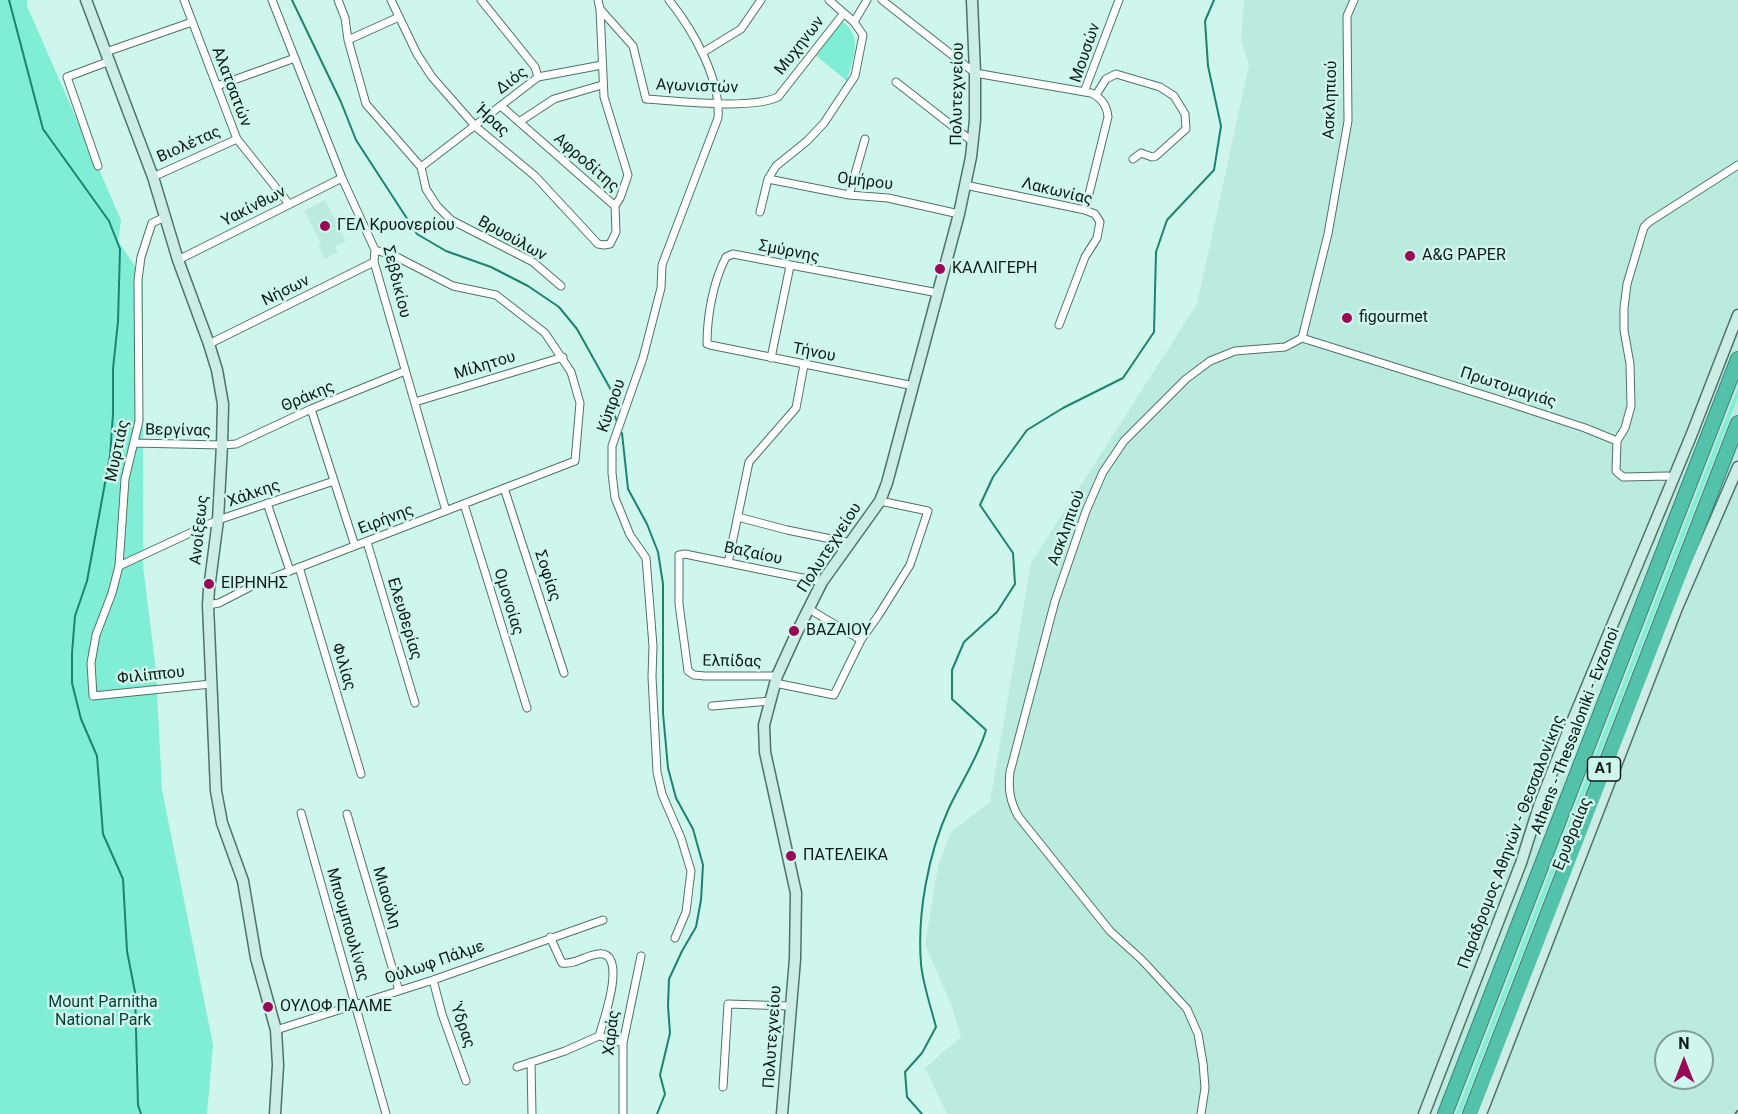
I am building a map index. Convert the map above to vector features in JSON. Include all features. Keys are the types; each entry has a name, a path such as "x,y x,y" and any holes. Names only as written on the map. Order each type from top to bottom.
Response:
{"highway":[{"name":"Athens - Thessaloniki - Evzonoi","path":"1445,1114 1738,359"},
{"name":"Α1","path":"1470,1114 1738,423"}],"street":[{"name":"Ανοίξεως","path":"86,0 153,177 178,260 209,344 217,370 223,404 218,520 208,605 216,791 222,823 243,881 256,958 276,1030 279,1065 275,1114"},
{"name":"Αλατσατών","path":"184,0 237,139 289,204"},
{"name":"Σεβδικίου","path":"272,0 342,178 375,250 374,262 446,511"},
{"name":"Βρυούλων","path":"338,0 345,18 348,40 366,104 421,167 426,189 437,206 451,220 533,262 561,286"},
{"name":"Ήρας","path":"392,0 417,54 432,77 476,127 535,176 598,244"},
{"path":"482,0 535,67 538,77"},
{"path":"598,0 602,85 628,175 615,206"},
{"name":"Κύπρου","path":"669,0 687,22 702,53 719,97 718,118 662,265 661,288 648,339 626,412 612,446 615,498 630,535 646,558 653,646 652,677 657,772 662,794 681,838 691,871 686,912 675,938"},
{"path":"749,0 756,7"},
{"path":"702,53 741,29 761,0"},
{"path":"760,212 768,179 776,166 807,141 824,123 855,76 863,35 854,22 829,0"},
{"path":"854,22 867,0"},
{"path":"882,0 975,73 1084,92"},
{"name":"Πολυτεχνείου","path":"782,1114 795,959 796,893 765,752 764,725 776,680 808,609 822,582 880,501 887,483 959,214 973,142 975,73 972,0"},
{"name":"Μουσών","path":"1085,210 1108,117 1107,106 1096,96 1084,92 1119,0"},
{"name":"Ασκληπιού","path":"1201,1114 1205,1088 1203,1063 1198,1035 1187,1010 1142,960 1110,932 1029,832 1012,803 1009,788 1010,772 1055,602 1086,511 1103,472 1124,441 1186,379 1210,361 1235,351 1285,347 1302,338 1328,234 1348,121 1347,16 1354,0"},
{"name":"Αγωνιστών","path":"600,9 633,46 646,99 719,103 768,102 778,97"},
{"name":"Μυχηνων","path":"778,97 844,12"},
{"path":"348,40 399,17"},
{"path":"98,166 67,77 192,22"},
{"path":"217,86 295,58"},
{"name":"Διός","path":"421,167 476,127 538,77 602,65"},
{"path":"1096,96 1106,79 1116,74 1160,87 1170,92 1180,104 1186,119 1184,132 1156,156 1141,153 1132,159"},
{"path":"896,82 973,142"},
{"path":"519,122 554,99 602,85"},
{"name":"Αφροδίτης","path":"501,106 615,206 616,232 613,240 604,245 598,244"},
{"name":"Βιολέτας","path":"153,177 237,139"},
{"path":"849,195 865,139"},
{"path":"1674,477 1629,478 1619,475 1616,471 1617,441 1626,428 1631,406 1630,364 1623,318 1627,284 1641,232 1649,222 1738,165"},
{"name":"Υακίνθων","path":"178,260 342,178"},
{"name":"Ομήρου","path":"768,179 849,195 888,198 959,214"},
{"name":"Λακωνίας","path":"965,185 1095,214 1100,222 1096,238 1085,257 1059,326"},
{"name":"Μυρτιάς","path":"93,696 91,663 96,635 112,593 119,566 125,479 139,421 138,280 141,257 152,223 165,217"},
{"path":"375,250 395,256 453,285 496,295 545,333 563,357"},
{"name":"Σμύρνης","path":"710,345 707,344 707,335 714,291 726,257 733,254 939,293"},
{"name":"Νήσων","path":"209,344 374,262"},
{"path":"771,358 790,266"},
{"name":"Παράδρομος Αθηνών - Θεσσαλονίκης","path":"1424,1114 1521,863 1551,775 1738,315"},
{"name":"Πρωτομαγιάς","path":"1302,338 1495,398 1617,441"},
{"name":"Τήνου","path":"710,345 914,386"},
{"name":"Μίλητου","path":"415,402 563,357"},
{"name":"Ειρήνης","path":"208,605 219,603 256,584 575,461 580,403 572,372 563,357"},
{"path":"728,563 749,462 796,408 804,365"},
{"name":"Θράκης","path":"222,445 236,444 311,409 405,371"},
{"path":"311,409 355,546"},
{"name":"Βεργίνας","path":"134,443 222,445"},
{"name":"Ερυθραίας","path":"1481,1114 1677,608 1738,468"},
{"name":"Χάλκης","path":"119,566 218,520 334,481"},
{"name":"Σοφίας","path":"504,488 564,673"},
{"path":"808,609 861,640 878,616 910,565 928,511 880,501"},
{"path":"267,503 290,571"},
{"name":"Ομονοίας","path":"464,504 527,708"},
{"path":"738,517 851,543"},
{"name":"Ελευθερίας","path":"367,542 415,703"},
{"name":"Βαζαίου","path":"688,672 679,604 679,555 822,582"},
{"name":"Φιλίας","path":"299,567 361,774"},
{"name":"Ελπίδας","path":"688,672 705,676 776,680 834,695 861,640"},
{"name":"Φιλίππου","path":"93,696 211,684"},
{"path":"712,706 770,701"},
{"name":"Μπουμπουλίνας","path":"301,813 357,1004 365,1045 386,1114"},
{"name":"Μιαούλη","path":"347,814 399,991"},
{"name":"Ούλωφ Πάλμε","path":"276,1030 433,980 603,920"},
{"path":"550,937 562,963 570,964 600,953 611,960 614,977 599,1036"},
{"name":"Χαράς","path":"623,1114 623,1043 641,956"},
{"name":"Ύδρας","path":"433,980 442,1014 466,1081"},
{"path":"723,1087 728,1004 790,1006"},
{"path":"517,1067 599,1036 623,1043"},
{"path":"531,1062 532,1114"}],"shaded area":[{"path":"1244,0 1738,0 1738,1114 947,1114 925,1068 961,1037 951,1004 925,945 938,866 951,832 990,802 1031,563 1197,304 1249,65 1241,40"},
{"name":"ΓΕΛ Κρυονερίου","path":"325,200 346,241 335,247 338,252 325,259 318,245 321,243 304,211"}],"green space":[{"name":"Mount Parnitha National Park","path":"0,0 27,0 27,6 121,220 118,241 143,278 143,566 156,671 162,790 213,1045 207,1114 0,1114"},
{"path":"841,20 848,27 855,41 847,81 814,54"},
{"path":"1738,387 1738,397 1460,1114 1456,1114"}],"waterway":[{"path":"9,0 43,129 109,221 120,249 110,456 87,581 75,616 72,683 81,719 97,756 103,834 123,879 127,951 135,992 138,1105 141,1114"},
{"path":"292,0 341,102 356,140 417,234 446,251 491,267 528,286 559,307 577,329 611,390 617,422"},
{"path":"922,1114 907,1097 905,1072 922,1053 936,1027 921,964 921,925 926,884 942,826 979,750 986,730 952,699 952,670 964,642 997,612 1015,584 1013,553 980,505 993,477 1027,430 1063,408 1123,378 1154,332 1156,252 1167,220 1214,170 1221,126 1208,66 1205,21 1214,0"},
{"path":"622,433 628,489 647,524 658,552 663,584 663,713 668,768 676,798 693,829 703,865 701,900 696,927 669,979 670,1033 660,1075 665,1094 657,1114"}],"railway":[{"path":"1735,1114 1738,1110"}],"place":[{"name":"ΓΕΛ Κρυονερίου","path":"325,226"},
{"name":"A&G PAPER","path":"1410,256"},
{"name":"ΚΑΛΛΙΓΕΡΗ","path":"940,269"},
{"name":"figourmet","path":"1347,318"},
{"name":"ΕΙΡΗΝΗΣ","path":"209,584"},
{"name":"ΒΑΖΑΙΟΥ","path":"794,631"},
{"name":"ΠΑΤΕΛΕΙΚΑ","path":"791,856"},
{"name":"ΟΥΛΟΦ ΠΑΛΜΕ","path":"268,1007"}]}
